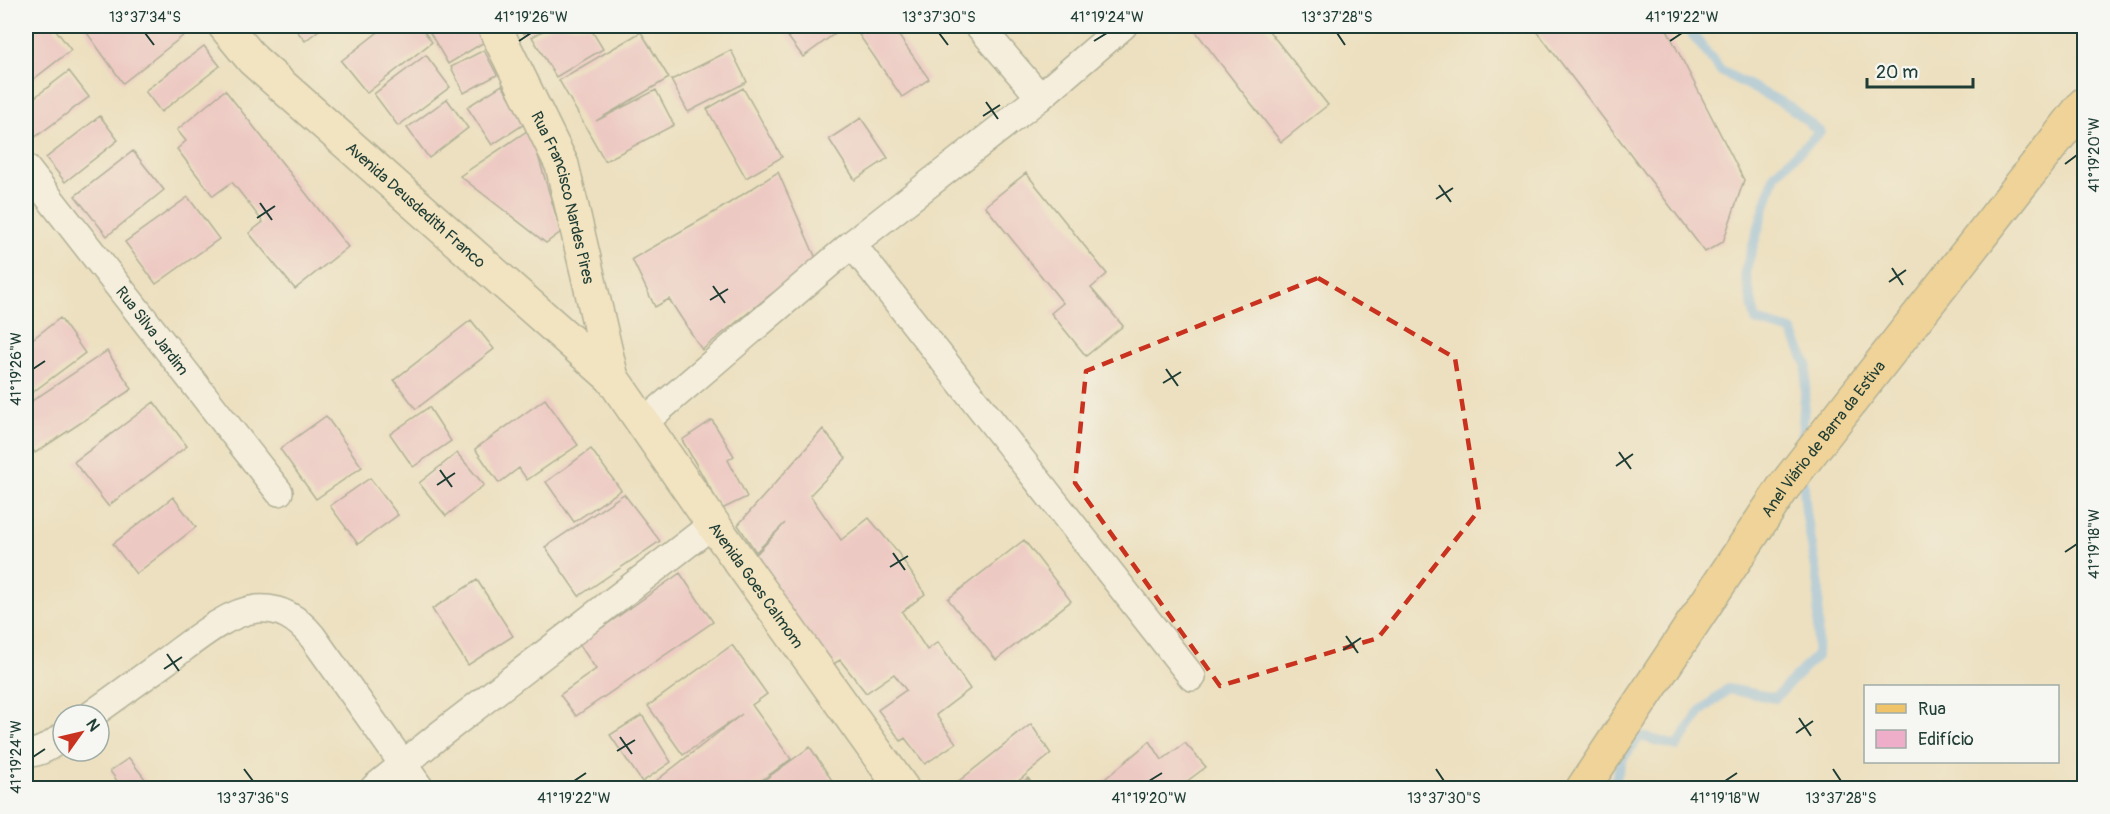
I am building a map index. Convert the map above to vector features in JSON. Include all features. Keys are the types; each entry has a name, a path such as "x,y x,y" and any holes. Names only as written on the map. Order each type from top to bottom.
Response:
{"main road":[{"name":"Avenida Deusdedith Franco","path":"225,26 253,60 612,378"},
{"name":"Rua Francisco Nardes Pires","path":"494,26 562,165 612,378"},
{"name":"Anel Viário de Barra da Estiva","path":"1583,789 1783,488 2085,104"},
{"name":"Avenida Goes Calmom","path":"612,378 902,789"}],"street":[{"path":"979,26 1040,97"},
{"path":"643,423 852,244 1040,97 1123,26"},
{"name":"Rua Silva Jardim","path":"26,168 279,492"},
{"path":"852,244 1192,677"},
{"path":"374,789 438,736 713,524"},
{"path":"108,703 210,629 243,611 259,608 278,610 291,616 312,636 420,789"},
{"path":"26,753 34,754 51,745"}],"highlighted area":[{"path":"1318,278 1455,358 1479,510 1378,638 1220,686 1075,483 1086,371"}],"building":[{"path":"41,26 53,26 71,50 26,85 26,37"},
{"path":"82,26 183,26 188,32 123,83"},
{"path":"293,26 324,26 305,41"},
{"path":"386,26 420,26 432,42 367,93 341,61"},
{"path":"426,26 476,26 486,41 448,64"},
{"path":"520,26 541,26 524,34"},
{"path":"551,26 589,26 603,49 556,77 532,37"},
{"path":"780,26 845,26 803,57"},
{"path":"853,26 892,26 929,79 902,97"},
{"path":"1196,26 1265,26 1328,105 1281,142 1193,28"},
{"path":"1533,26 1665,26 1744,180 1723,242 1705,252"},
{"path":"641,32 669,78 596,121 656,90 674,125 605,161 559,80"},
{"path":"204,46 220,66 161,112 145,91"},
{"path":"484,50 497,75 464,93 451,67"},
{"path":"731,50 747,82 688,112 671,80"},
{"path":"426,55 450,87 398,126 374,94"},
{"path":"69,71 89,97 34,138 26,127 26,104"},
{"path":"502,85 526,123 492,145 467,107"},
{"path":"743,88 782,157 746,178 707,109"},
{"path":"225,90 348,247 295,289 249,233 263,222 232,182 213,196 177,149 186,141 177,130"},
{"path":"447,99 468,128 429,158 407,128"},
{"path":"100,116 118,140 65,182 46,158"},
{"path":"861,118 888,158 855,180 829,139"},
{"path":"530,129 561,232 546,243 460,176"},
{"path":"133,151 164,190 107,236 75,196"},
{"path":"778,172 818,263 770,295 702,350 669,299 655,307 632,259 720,209"},
{"path":"1026,173 1107,274 1091,288 1123,326 1086,356 1051,313 1063,303 985,206"},
{"path":"188,197 219,239 156,284 125,242"},
{"path":"60,318 85,353 29,395 26,391 26,344"},
{"path":"471,320 494,349 416,409 394,380"},
{"path":"107,351 132,389 35,453 26,439 26,405"},
{"path":"545,399 578,445 527,480 519,468 499,483 475,449"},
{"path":"154,402 187,446 108,506 74,462"},
{"path":"429,407 451,441 413,467 390,434"},
{"path":"326,416 362,467 316,499 280,449"},
{"path":"712,420 734,456 728,460 747,497 722,509 682,440"},
{"path":"823,429 846,458 810,495 841,540 869,518 899,554 925,594 902,612 927,650 938,642 970,689 936,715 956,743 925,764 905,738 901,741 878,710 906,690 894,674 866,693 840,660 832,665 750,561 785,523 756,552 738,525"},
{"path":"591,449 621,490 574,522 546,482"},
{"path":"457,453 484,485 446,516 419,483"},
{"path":"370,478 398,515 358,544 330,506"},
{"path":"624,494 660,541 579,596 545,547"},
{"path":"173,497 196,527 136,574 113,544"},
{"path":"1024,540 1071,601 996,660 948,599"},
{"path":"680,573 713,622 576,716 560,695 596,669 579,644"},
{"path":"477,580 513,636 468,665 432,609"},
{"path":"732,645 767,694 752,705 791,759 751,788 647,788 742,714 683,755 648,706"},
{"path":"642,715 671,762 642,782 610,735"},
{"path":"1031,724 1051,754 1010,788 950,788"},
{"path":"1150,741 1162,760 1185,743 1206,767 1178,788 1094,788"},
{"path":"810,747 837,788 753,788"},
{"path":"129,758 152,788 122,788 110,771"},
{"path":"1028,778 1035,788 1015,788"}],"waterway":[{"path":"1686,26 1721,71 1790,107 1820,132 1775,174 1745,272 1756,321 1792,331 1807,365 1801,451"},
{"path":"1613,788 1622,759 1640,736 1677,746 1701,711 1728,689 1775,698 1817,655 1819,586 1806,512 1803,476"}]}
